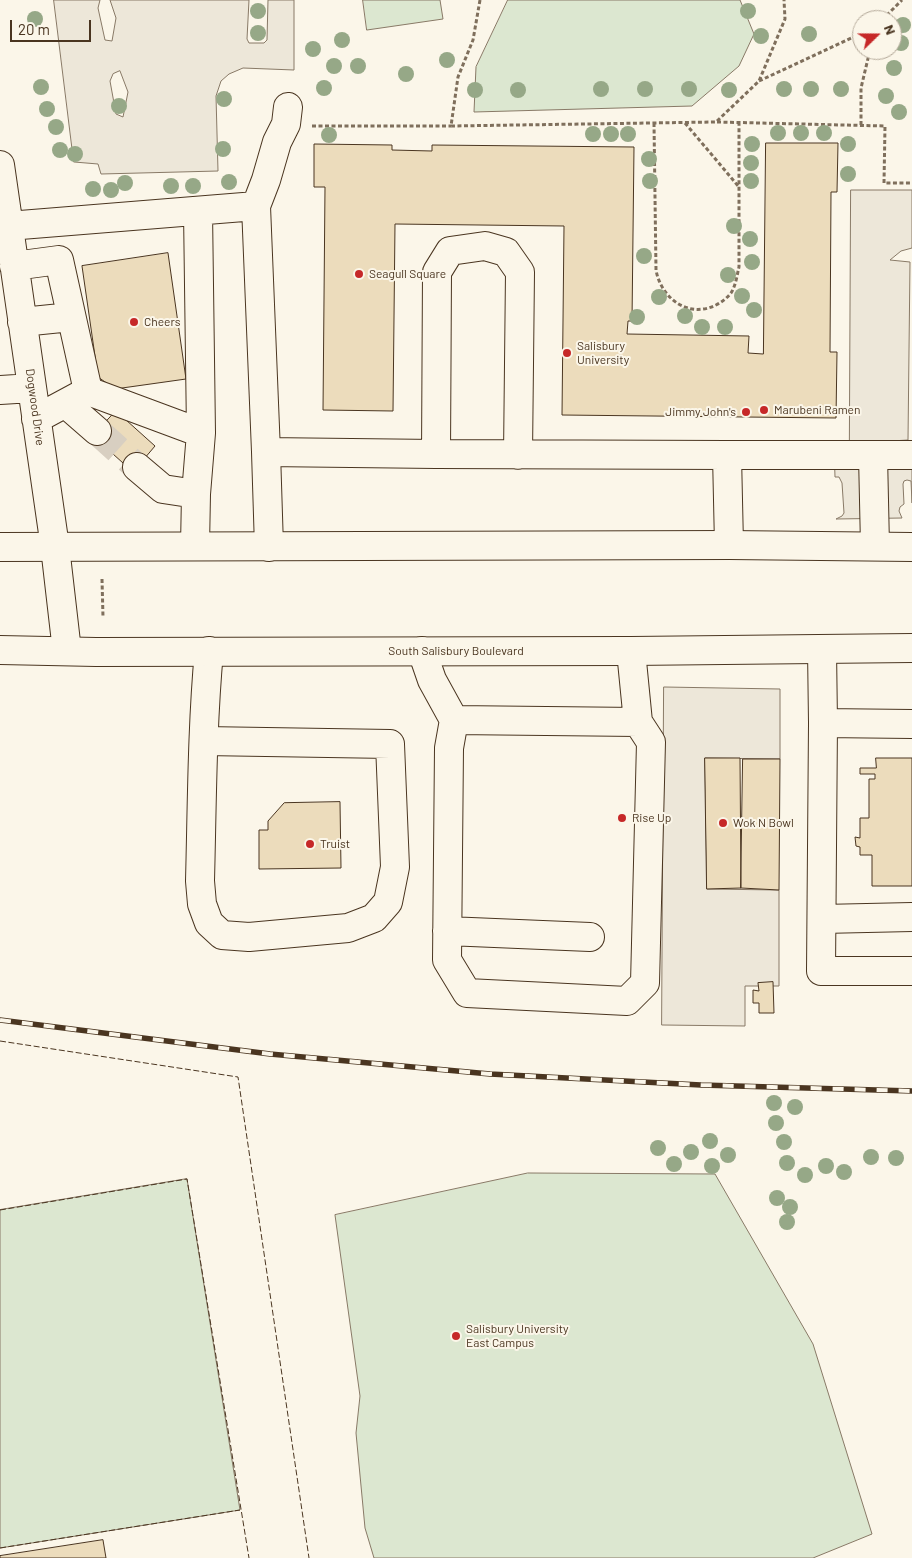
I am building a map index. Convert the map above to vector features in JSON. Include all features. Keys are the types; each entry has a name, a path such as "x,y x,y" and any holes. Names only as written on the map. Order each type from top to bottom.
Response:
{"main road":[{"path":"269,547 256,206 287,116"},
{"name":"Dogwood Drive","path":"0,165 5,212 55,546 67,651"},
{"path":"5,212 52,223 256,206"},
{"path":"195,546 196,494 201,434 198,211"},
{"path":"52,223 72,317 77,397 98,431"},
{"path":"436,454 437,272 450,252 485,246 506,252 520,272 518,455"},
{"path":"14,266 59,260"},
{"path":"22,322 72,317"},
{"path":"0,390 32,388"},
{"path":"36,420 77,397 201,434"},
{"path":"266,452 518,455 912,454"},
{"path":"727,455 729,545"},
{"path":"873,455 875,546"},
{"path":"137,467 163,489 196,494"},
{"path":"0,547 912,546"},
{"name":"South Salisbury Boulevard","path":"0,650 631,651 912,648"},
{"path":"822,649 821,971 912,971"},
{"path":"422,650 432,680 454,720 449,748 447,960 467,993 627,1001 645,983 651,742 638,722 631,651"},
{"path":"204,742 390,744 395,867 388,902 374,918 348,928 249,937 222,935 208,923 202,904 200,881 204,742 209,651"},
{"path":"454,720 638,722"},
{"path":"823,723 912,724"},
{"path":"822,919 912,918"},
{"path":"447,931 590,937"}],"path":[{"path":"451,126 458,77 473,40 480,0"},
{"path":"759,81 785,19 784,0"},
{"path":"892,10 902,0"},
{"path":"716,122 759,81 852,38"},
{"path":"861,125 861,88 868,60"},
{"path":"287,116 309,126 451,126 685,122 885,126 884,183 912,184"},
{"path":"685,122 739,188"},
{"path":"654,123 656,270 658,282 672,301 684,308 697,309 710,308 723,301 731,292 736,282 739,266 739,122"},
{"path":"102,579 103,617"}],"green space":[{"path":"363,0 440,0 443,19 367,30"},
{"path":"508,0 740,0 754,34 739,66 692,106 474,112 476,67"},
{"path":"528,1173 715,1174 813,1344 872,1534 813,1558 374,1558 365,1528 356,1433 360,1396 335,1215"},
{"path":"187,1179 240,1510 0,1548 0,1210"}],"shaded area":[{"path":"54,0 100,0 98,8 105,40 112,41 116,18 110,0 249,0 247,39 249,43 264,43 267,40 268,0 294,0 294,70 243,68 229,74 221,81 216,96 218,171 101,174 98,164 74,162","holes":["120,71 128,92 123,117 116,114 110,81 113,74"]},
{"path":"851,190 912,190 912,248 901,251 890,260 910,262 908,440 891,441 889,443 912,448 912,503 911,481 907,480 903,484 904,504 900,507 899,511 902,518 836,519 844,513 842,483 839,477 835,477 834,447 849,442"},
{"path":"664,687 780,689 780,759 705,758 707,889 779,890 779,986 745,986 745,1026 662,1025"}],"building":[{"name":"Seagull Square","path":"766,143 838,143 837,192 831,192 830,352 837,352 836,418 562,415 564,226 395,224 393,411 323,410 325,187 314,187 314,144 392,145 392,150 432,151 432,145 634,147 632,321 628,321 627,334 749,336 748,353 763,354"},
{"name":"Cheers","path":"168,253 186,379 115,389 98,377 82,266"},
{"path":"116,411 155,446 133,472 93,436"},
{"name":"Wok N Bowl","path":"705,758 740,758 741,888 707,889"},
{"path":"876,758 912,758 912,886 872,886 872,855 860,855 860,847 856,846 855,837 860,838 860,818 869,818 869,779 875,779 875,774 860,774 860,768 876,768"},
{"path":"743,759 780,759 779,890 741,888"},
{"path":"340,802 341,868 259,869 259,830 268,830 268,821 284,803"},
{"path":"773,982 774,1013 759,1013 759,1003 753,1003 753,990 759,991 758,983"},
{"path":"103,1540 106,1558 0,1558 0,1556"}],"tunnel":[{"path":"97,431 137,467"}],"railway":[{"path":"0,1020 270,1054 490,1074 701,1085 912,1091"}],"fence":[{"path":"0,1041 238,1077 309,1558"},
{"path":"0,1210 187,1179 249,1558"},
{"path":"0,1548 240,1510"}],"place":[{"name":"Seagull Square","path":"359,274"},
{"name":"Cheers","path":"134,322"},
{"name":"Salisbury University","path":"567,353"},
{"name":"Marubeni Ramen","path":"764,410"},
{"name":"Jimmy John's","path":"746,412"},
{"name":"Rise Up","path":"622,818"},
{"name":"Wok N Bowl","path":"723,823"},
{"name":"Truist","path":"310,844"},
{"name":"Salisbury University East Campus","path":"456,1336"}]}
